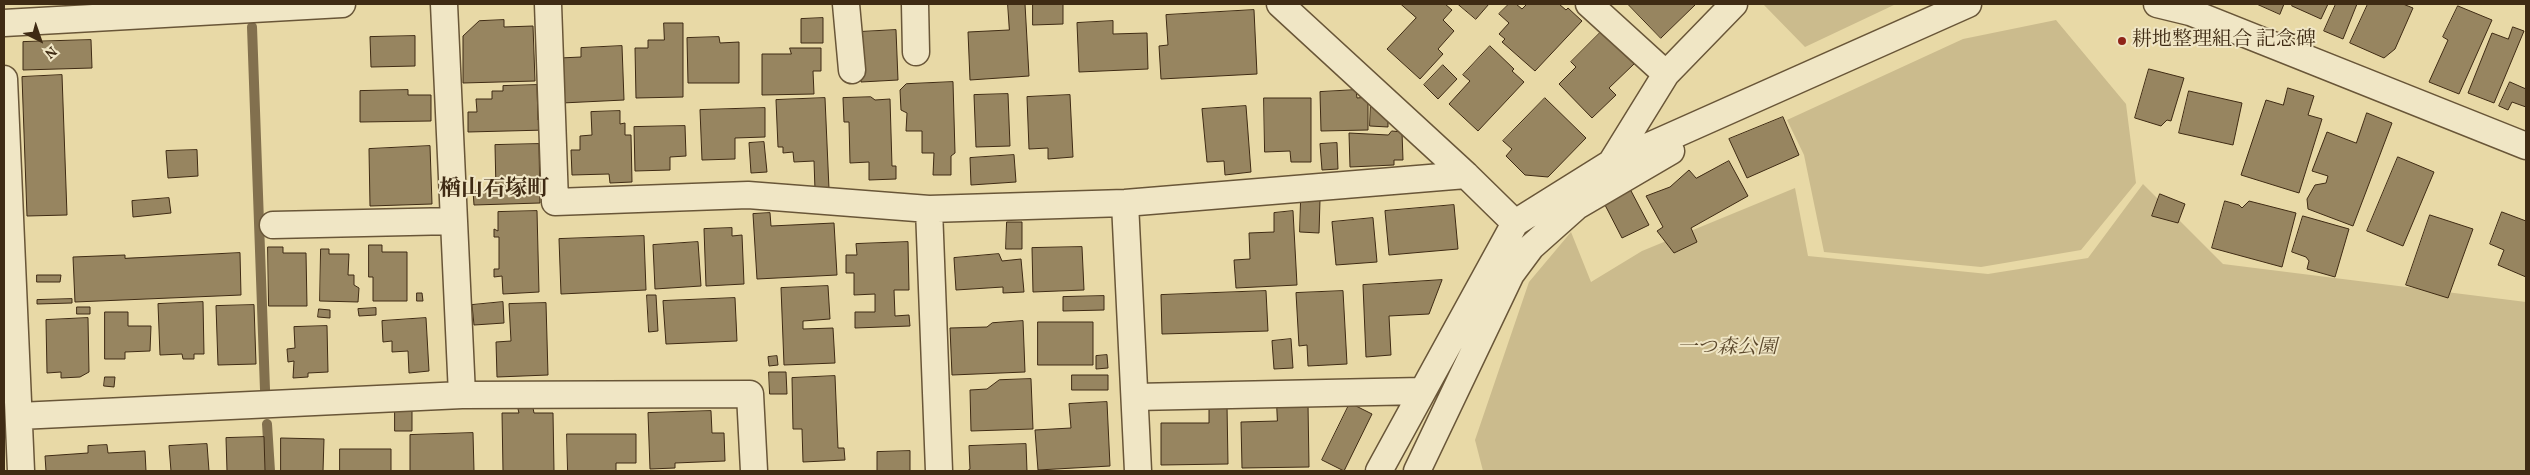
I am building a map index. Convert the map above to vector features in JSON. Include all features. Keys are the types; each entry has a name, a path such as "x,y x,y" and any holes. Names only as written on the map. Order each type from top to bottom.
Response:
{"street":[{"path":"4,23 342,4"},
{"path":"444,4 462,395"},
{"path":"548,4 555,202 748,196 929,209 1125,203 1466,175"},
{"path":"846,4 852,70"},
{"path":"915,4 916,52"},
{"path":"1280,4 1466,175 1515,223"},
{"path":"1588,4 1666,74"},
{"path":"1612,163 1666,74 1734,4"},
{"path":"1379,471 1515,223 1612,163 1968,4"},
{"path":"2157,4 2190,12 2526,146"},
{"path":"4,80 21,471"},
{"path":"1417,471 1511,274 1531,247 1577,206 1656,161 1725,113"},
{"path":"1125,203 1138,471"},
{"path":"929,209 939,471"},
{"path":"273,225 454,221"},
{"path":"1134,397 1422,391"},
{"path":"18,416 462,395 750,394 754,471"}],"green space":[{"path":"1763,4 1896,4 1805,47"},
{"path":"2056,20 2126,104 2136,183 2081,250 1981,267 1824,252 1804,155 1787,120 1963,39"},
{"name":"一つ森公園","path":"2143,184 2223,264 2526,302 2526,471 1483,471 1475,440 1529,282 1571,232 1591,282 1642,251 1795,188 1808,256 1988,274 2088,258"}],"building":[{"path":"1008,4 1025,4 1029,76 970,80 968,32 1009,30"},
{"path":"1033,4 1063,4 1063,24 1033,25"},
{"path":"1401,4 1445,4 1452,10 1443,20 1454,31 1438,49 1443,54 1420,79 1387,49 1416,18"},
{"path":"1458,4 1489,4 1476,19"},
{"path":"1509,4 1516,4 1522,9 1527,4 1559,4 1566,10 1568,8 1582,21 1535,71 1502,42 1505,39 1499,34 1509,23 1499,14"},
{"path":"1628,4 1696,4 1661,38"},
{"path":"2257,4 2284,4 2280,14"},
{"path":"2293,4 2328,4 2321,19 2292,6"},
{"path":"2336,4 2357,4 2343,39 2324,31"},
{"path":"2368,4 2403,4 2413,8 2395,49 2384,58 2350,43"},
{"path":"2458,6 2492,20 2459,94 2429,82 2448,40 2443,37"},
{"path":"1254,10 1257,74 1161,79 1159,46 1168,45 1166,15"},
{"path":"823,18 823,43 801,43 801,19"},
{"path":"504,20 504,27 533,26 535,81 463,83 463,36 479,21"},
{"path":"1113,21 1113,34 1147,33 1148,69 1079,72 1077,23"},
{"path":"664,23 683,23 683,97 636,98 635,48 648,48 648,40 664,40"},
{"path":"2513,27 2524,31 2494,103 2468,93 2492,33 2508,39"},
{"path":"896,30 898,80 861,82 859,32"},
{"path":"1601,32 1634,64 1609,88 1616,95 1592,118 1559,84 1576,67 1571,62"},
{"path":"415,36 415,66 371,67 370,37"},
{"path":"719,37 720,43 739,42 739,83 688,83 687,38"},
{"path":"91,40 92,68 23,70 23,42"},
{"path":"622,46 624,100 562,103 560,58 581,57 581,48"},
{"path":"1490,46 1514,69 1512,71 1524,82 1478,131 1449,104 1470,81 1463,75"},
{"path":"790,48 821,48 821,71 813,71 814,94 762,95 762,54 791,54"},
{"path":"1443,65 1457,79 1438,99 1424,85"},
{"path":"2149,69 2184,78 2171,121 2167,120 2161,126 2135,118"},
{"path":"62,75 67,215 27,216 22,77"},
{"path":"953,82 955,153 951,156 951,175 933,175 934,153 922,153 922,131 906,131 907,113 901,110 900,90 906,84"},
{"path":"2510,82 2526,89 2526,107 2512,102 2508,110 2499,106"},
{"path":"537,85 538,120 546,120 546,130 468,132 468,112 477,112 476,99 492,99 492,91 503,91 503,86"},
{"path":"2288,88 2314,96 2308,115 2322,119 2299,193 2241,175 2266,100 2283,105"},
{"path":"408,90 408,95 431,95 431,121 360,122 360,91"},
{"path":"1356,90 1357,98 1368,97 1368,130 1321,131 1320,92"},
{"path":"2189,91 2242,103 2233,145 2179,133"},
{"path":"1008,94 1010,146 976,147 974,95"},
{"path":"1070,95 1073,157 1048,159 1048,148 1029,149 1027,97"},
{"path":"871,97 875,100 890,99 892,166 896,166 896,179 869,180 869,162 850,163 849,122 844,122 843,98"},
{"path":"825,98 829,189 815,190 814,161 794,162 793,152 783,153 783,147 778,147 776,100"},
{"path":"1264,98 1311,98 1311,162 1291,162 1290,151 1265,152"},
{"path":"1371,98 1388,114 1388,127 1370,126"},
{"path":"1545,98 1586,138 1548,177 1525,175 1506,156 1512,149 1503,141"},
{"path":"1246,106 1251,172 1225,175 1224,161 1207,162 1202,109"},
{"path":"765,108 765,137 735,138 735,159 702,160 700,110"},
{"path":"620,111 620,124 625,123 625,135 631,135 632,182 610,183 609,174 572,175 571,150 580,150 580,136 592,135 591,112"},
{"path":"2367,113 2392,123 2353,226 2308,209 2307,199 2315,185 2326,183 2328,176 2312,171 2327,132 2356,143"},
{"path":"1783,117 1799,155 1747,178 1729,139"},
{"path":"685,126 686,156 670,157 670,170 635,171 634,127"},
{"path":"1392,131 1402,132 1403,160 1394,160 1394,165 1350,167 1349,133 1388,135"},
{"path":"764,142 767,172 751,173 749,143"},
{"path":"1337,143 1338,169 1322,170 1320,144"},
{"path":"539,144 540,203 474,205 473,191 496,190 495,145"},
{"path":"430,146 432,204 370,206 369,149"},
{"path":"197,150 198,176 168,178 166,151"},
{"path":"1014,155 1016,182 971,185 970,158"},
{"path":"2398,157 2434,172 2403,246 2367,231"},
{"path":"1729,161 1748,196 1691,228 1697,242 1674,253 1657,231 1663,227 1646,196 1670,187 1689,170 1696,178"},
{"path":"1630,189 1649,225 1622,238 1605,205"},
{"path":"2160,194 2185,204 2178,223 2152,216"},
{"path":"169,198 171,213 133,217 132,201"},
{"path":"1301,199 1320,200 1319,233 1300,232"},
{"path":"2225,201 2239,205 2242,208 2249,201 2296,213 2282,267 2212,248"},
{"path":"1454,205 1458,249 1389,255 1385,211"},
{"path":"537,211 539,292 503,294 502,276 494,277 494,269 499,269 499,237 494,237 494,229 498,231 498,212"},
{"path":"1293,211 1297,285 1236,288 1234,260 1250,259 1249,233 1274,232 1274,213"},
{"path":"2502,212 2526,221 2526,277 2498,265 2504,250 2490,244"},
{"path":"770,213 771,226 834,223 837,275 757,279 753,214"},
{"path":"2430,215 2473,229 2448,298 2406,285"},
{"path":"2303,216 2349,229 2335,277 2307,269 2309,261 2306,257 2292,252"},
{"path":"1373,218 1377,262 1336,265 1332,222"},
{"path":"1007,222 1022,222 1022,249 1006,249"},
{"path":"732,228 732,236 742,235 744,284 706,286 704,229"},
{"path":"644,236 646,290 561,294 559,239"},
{"path":"698,242 701,286 655,289 653,245"},
{"path":"908,242 909,290 894,290 895,316 909,315 910,326 855,328 855,312 875,312 875,294 854,295 854,273 846,273 846,255 857,255 856,244"},
{"path":"369,245 382,245 382,252 407,252 407,301 373,301 373,277 369,277"},
{"path":"268,247 283,247 283,253 306,253 307,306 269,306"},
{"path":"1082,247 1084,290 1033,292 1032,248"},
{"path":"321,249 329,249 329,254 349,254 348,275 354,275 354,285 359,288 358,302 320,301"},
{"path":"240,253 241,295 75,302 73,257 125,255 125,258"},
{"path":"999,254 1002,261 1021,259 1024,292 1003,293 1003,287 956,290 954,258"},
{"path":"37,275 61,275 60,282 37,282"},
{"path":"1442,280 1429,314 1389,316 1391,355 1366,357 1363,285"},
{"path":"828,286 830,319 803,321 803,329 833,328 835,363 784,365 781,288"},
{"path":"1266,291 1268,331 1162,334 1161,295"},
{"path":"1343,291 1347,364 1308,366 1307,345 1299,346 1296,293"},
{"path":"417,293 422,293 423,301 417,301"},
{"path":"647,295 656,295 658,331 649,332"},
{"path":"1104,296 1104,310 1063,311 1063,297"},
{"path":"735,298 737,341 666,344 663,301"},
{"path":"72,299 72,303 37,304 37,300"},
{"path":"203,302 204,354 194,354 194,359 183,359 182,354 160,355 158,304"},
{"path":"503,302 504,323 474,325 472,305"},
{"path":"546,303 548,375 497,377 496,342 511,341 509,304"},
{"path":"254,305 256,364 218,365 216,306"},
{"path":"77,307 90,307 90,314 77,314"},
{"path":"376,308 376,315 359,316 358,309"},
{"path":"319,309 330,310 330,318 318,317"},
{"path":"105,312 128,312 128,326 151,326 150,351 125,352 125,359 105,359"},
{"path":"88,318 89,372 80,377 61,378 61,372 47,373 46,320"},
{"path":"426,318 429,371 409,373 408,351 392,352 392,341 383,342 382,321"},
{"path":"1023,321 1025,372 952,375 950,328 987,327 992,323"},
{"path":"1038,322 1093,322 1093,365 1038,365"},
{"path":"327,326 328,372 308,373 308,377 293,378 294,361 288,362 287,349 295,348 294,327"},
{"path":"1291,339 1293,368 1274,369 1272,341"},
{"path":"1107,355 1108,368 1096,369 1096,356"},
{"path":"777,356 778,365 769,366 768,357"},
{"path":"769,372 786,372 787,394 770,394"},
{"path":"1072,375 1108,375 1108,390 1072,390"},
{"path":"835,376 838,448 844,448 845,460 803,462 802,429 793,429 792,378"},
{"path":"105,377 115,377 114,387 104,386"},
{"path":"1031,379 1033,429 971,431 970,390 987,389 999,380"},
{"path":"1107,402 1110,466 1038,470 1035,430 1071,428 1069,404"},
{"path":"1350,403 1372,414 1344,471 1322,460"},
{"path":"1277,404 1308,404 1309,467 1242,468 1241,422 1277,421"},
{"path":"1227,405 1228,464 1161,465 1161,423 1209,423 1209,406"},
{"path":"395,406 412,406 412,431 395,431"},
{"path":"533,408 534,413 553,413 554,471 503,471 502,413 519,413 518,409"},
{"path":"711,411 712,433 724,433 725,461 675,463 675,468 650,469 648,413"},
{"path":"473,433 474,471 410,471 410,435"},
{"path":"567,434 636,434 636,463 616,463 616,471 568,471"},
{"path":"264,437 265,471 227,471 226,438"},
{"path":"281,438 324,439 323,471 281,471"},
{"path":"207,444 209,471 171,471 169,446"},
{"path":"1026,444 1027,471 967,471 970,469 969,446"},
{"path":"107,445 108,453 145,451 146,471 46,471 45,456 88,453 88,446"},
{"path":"340,449 391,449 391,471 340,471"},
{"path":"910,451 910,471 877,471 877,452"}],"waterway":[{"path":"252,27 265,390"},
{"path":"267,424 270,471"}],"place":[{"name":"耕地整理組合 記念碑","path":"2122,41"}],"district":[{"name":"楢山石塚町","path":"494,191"}]}
